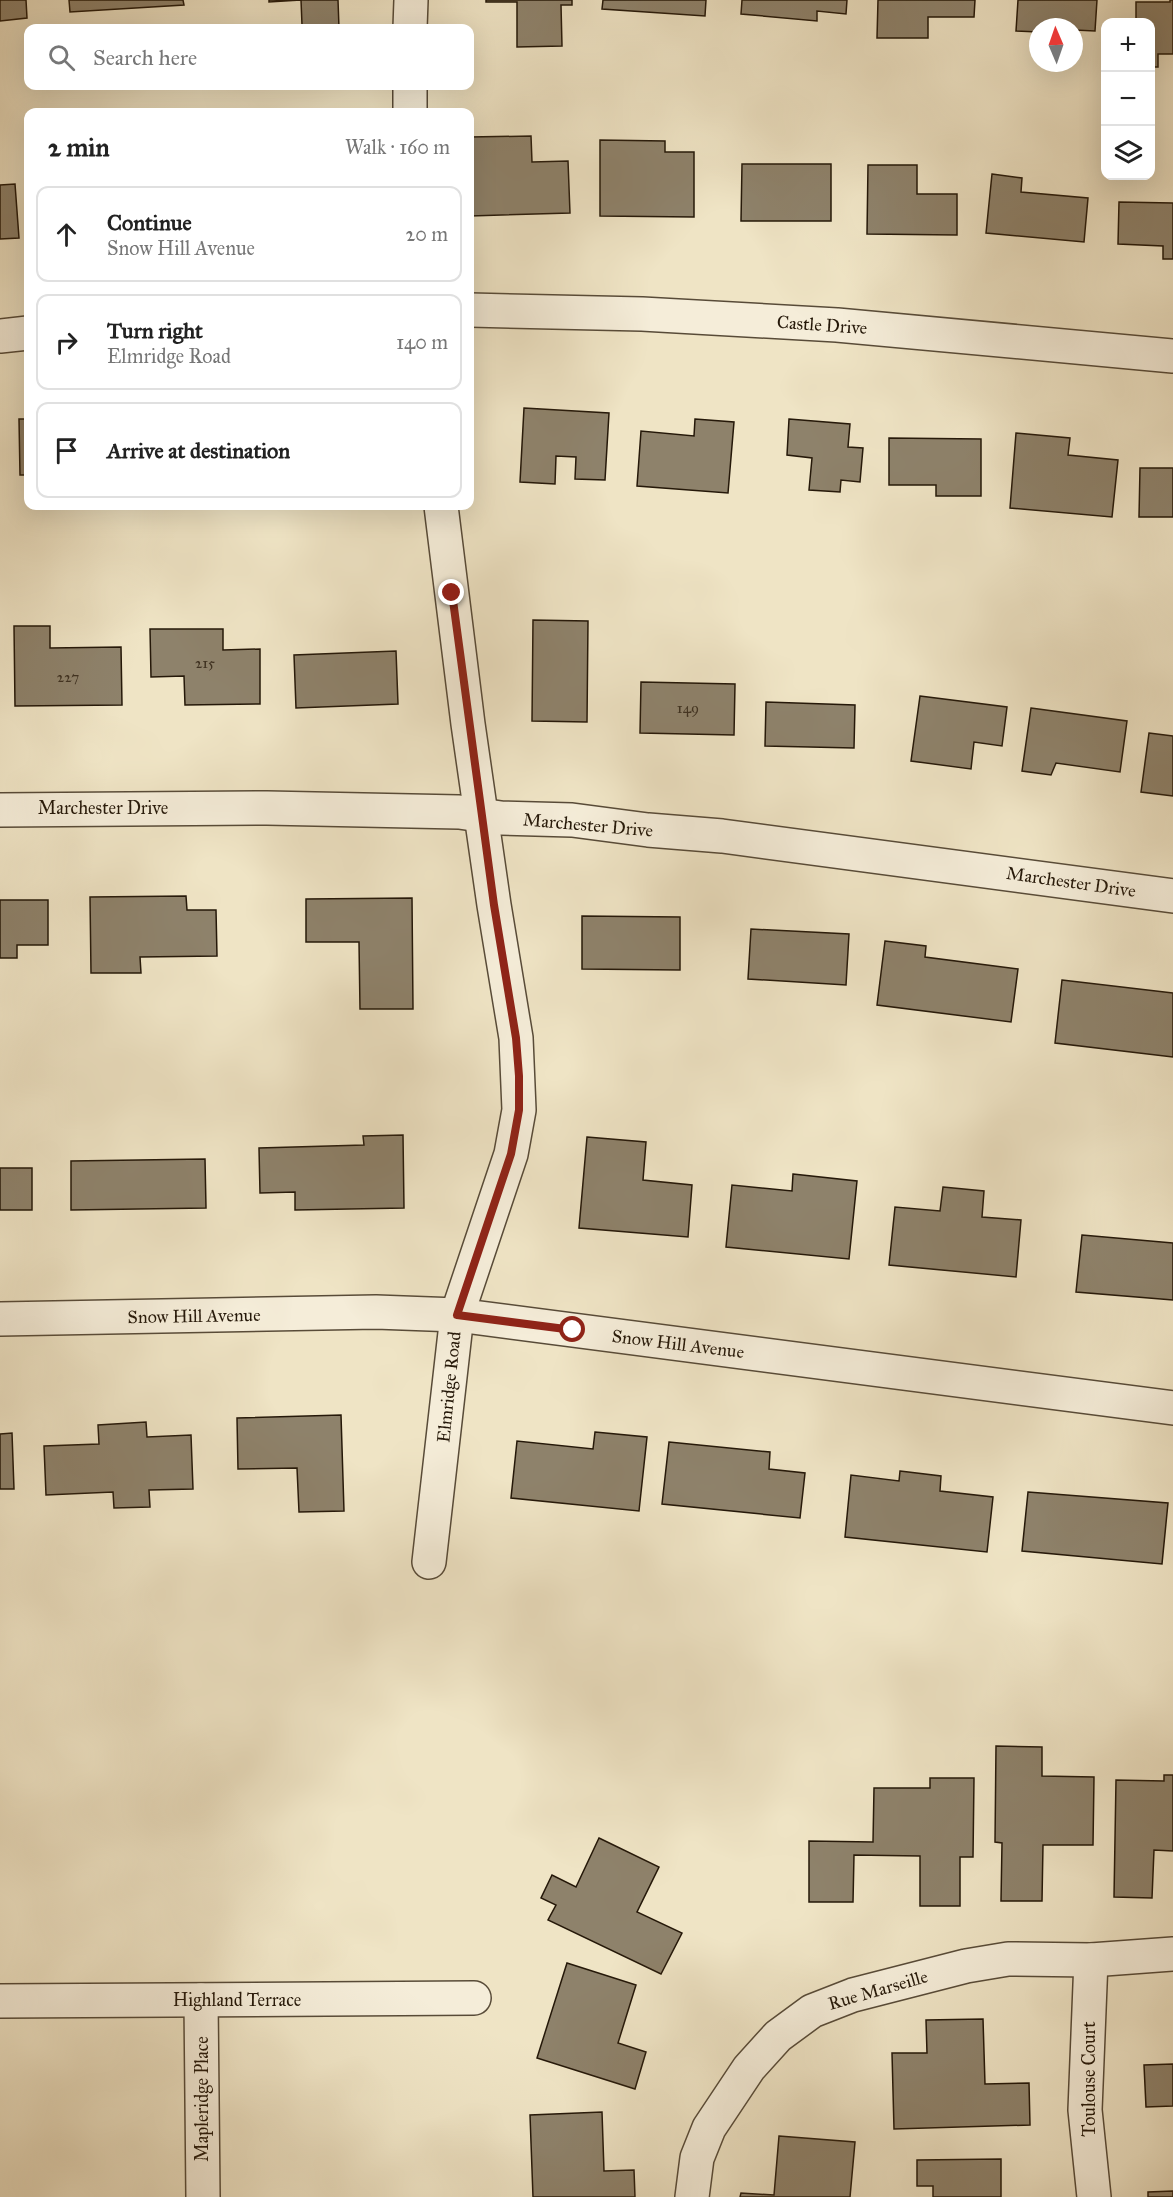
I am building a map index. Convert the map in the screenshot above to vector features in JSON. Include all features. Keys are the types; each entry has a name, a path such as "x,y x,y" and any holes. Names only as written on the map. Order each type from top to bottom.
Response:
{"street":[{"path":"410,24 411,0"},
{"path":"410,90 410,108"},
{"name":"Castle Drive","path":"474,310 642,314 837,326 1173,356"},
{"path":"0,336 24,333"},
{"name":"Elmridge Road","path":"429,1562 457,1315 511,1154 519,1110 516,1038 468,724 441,510"},
{"name":"Marchester Drive","path":"0,810 267,807 459,812 501,818 572,820 648,830 722,836 1173,896"},
{"name":"Snow Hill Avenue","path":"0,1319 376,1312 457,1315 1173,1408"},
{"name":"Rue Marseille","path":"692,2197 697,2158 709,2128 749,2068 778,2036 812,2011 853,1995 966,1966 1008,1959 1091,1960 1173,1954"},
{"name":"Toulouse Court","path":"1091,1960 1085,2110 1094,2197"},
{"name":"Highland Terrace","path":"0,2001 474,1998"},
{"name":"Mapleridge Place","path":"201,2000 202,2197"}],"building":[{"path":"0,0 26,0 27,18 0,21"},
{"path":"69,0 183,0 184,5 70,12"},
{"path":"269,0 301,0 269,2"},
{"path":"301,0 338,0 339,24 302,24"},
{"path":"486,0 572,0 572,5 561,5 562,46 517,47 517,2 486,2"},
{"path":"603,0 706,0 705,16 602,9"},
{"path":"742,0 847,0 846,14 817,11 817,21 741,14"},
{"path":"878,0 975,0 974,17 928,17 928,38 877,38"},
{"path":"1018,0 1097,0 1095,31 1083,30 1083,18 1029,18 1029,32 1016,31"},
{"path":"1173,0 1173,54 1158,54 1158,67 1155,67 1155,18 1136,18 1136,2 1170,2"},
{"path":"531,136 532,162 568,161 570,213 474,216 474,137"},
{"path":"600,140 665,141 665,152 694,152 694,217 600,216"},
{"path":"742,164 831,164 831,221 741,221"},
{"path":"868,165 917,165 917,194 957,194 957,235 867,234"},
{"path":"992,174 1022,178 1021,192 1088,198 1084,242 986,233"},
{"path":"15,184 19,238 0,239 0,185"},
{"path":"1119,202 1173,203 1173,259 1163,259 1163,246 1118,244"},
{"path":"524,408 609,413 605,480 575,479 576,457 556,456 555,484 520,482"},
{"path":"19,419 24,419 24,475 20,475"},
{"path":"695,419 734,422 728,493 637,486 641,431 694,436"},
{"path":"789,419 850,424 848,447 863,448 860,482 841,480 840,492 809,490 812,458 787,455"},
{"path":"1016,433 1070,438 1068,455 1118,460 1112,517 1010,508"},
{"path":"889,438 981,439 981,496 936,496 936,485 889,485"},
{"path":"1140,468 1173,468 1173,517 1139,517"},
{"path":"533,620 588,621 587,722 532,721"},
{"path":"14,626 50,626 50,648 121,647 122,705 15,706"},
{"path":"150,629 223,629 223,650 260,649 260,704 185,705 184,676 151,677"},
{"path":"396,651 398,704 296,708 294,655"},
{"path":"641,682 735,684 734,735 640,733"},
{"path":"920,696 1007,707 1002,746 974,742 971,769 911,761"},
{"path":"766,702 855,705 854,748 765,746"},
{"path":"1031,708 1127,721 1120,772 1056,763 1051,775 1022,771"},
{"path":"1149,733 1173,736 1173,796 1141,792"},
{"path":"186,896 187,910 216,910 217,956 140,957 141,973 91,973 90,897"},
{"path":"412,898 413,1009 360,1009 359,942 306,942 306,899"},
{"path":"0,900 48,900 48,945 17,945 17,958 0,958"},
{"path":"582,916 680,917 680,970 582,969"},
{"path":"751,929 849,934 846,985 748,979"},
{"path":"885,941 926,946 925,957 1018,969 1011,1022 877,1005"},
{"path":"1062,980 1173,993 1173,1057 1055,1043"},
{"path":"403,1135 404,1208 295,1210 295,1192 260,1193 259,1148 364,1145 363,1136"},
{"path":"587,1137 646,1142 643,1180 692,1185 688,1237 579,1228"},
{"path":"205,1159 206,1208 71,1210 71,1161"},
{"path":"0,1168 32,1168 32,1210 0,1210"},
{"path":"793,1174 857,1181 849,1259 726,1247 732,1185 792,1191"},
{"path":"943,1187 984,1191 982,1217 1021,1220 1016,1277 889,1265 895,1207 940,1211"},
{"path":"1082,1235 1173,1243 1173,1300 1076,1292"},
{"path":"341,1415 344,1511 299,1512 297,1468 238,1469 237,1418"},
{"path":"146,1422 147,1437 191,1435 193,1489 149,1490 150,1507 114,1508 113,1492 46,1495 44,1446 99,1444 98,1425"},
{"path":"595,1432 647,1437 639,1511 511,1498 517,1441 593,1449"},
{"path":"12,1433 14,1489 0,1489 0,1434"},
{"path":"669,1442 770,1452 769,1469 805,1473 800,1518 662,1504"},
{"path":"900,1471 941,1476 940,1491 993,1497 987,1552 845,1537 851,1475 899,1481"},
{"path":"1028,1492 1168,1503 1162,1564 1022,1551"},
{"path":"996,1746 1042,1747 1042,1776 1094,1777 1093,1845 1043,1845 1042,1901 1001,1901 1002,1843 995,1842"},
{"path":"1164,1775 1173,1775 1173,1851 1154,1850 1152,1898 1114,1897 1116,1780 1164,1781"},
{"path":"930,1778 974,1778 973,1857 960,1857 960,1906 920,1906 920,1856 854,1855 853,1902 809,1902 809,1841 873,1842 874,1788 930,1788"},
{"path":"599,1838 659,1867 637,1912 682,1933 661,1974 548,1920 556,1905 541,1898 552,1875 576,1887"},
{"path":"567,1963 636,1985 618,2043 646,2052 635,2089 537,2058"},
{"path":"983,2019 985,2084 1029,2083 1030,2125 894,2129 892,2053 927,2053 926,2020"},
{"path":"1173,2064 1173,2106 1146,2107 1144,2065"},
{"path":"602,2112 604,2171 634,2170 635,2197 533,2197 530,2115"},
{"path":"779,2136 855,2142 850,2197 740,2197 741,2193 774,2195"},
{"path":"1001,2159 1001,2197 933,2197 933,2186 917,2186 917,2160"},
{"path":"1173,2191 1173,2197 1148,2197 1148,2192"}],"route":[{"path":"452,593 494,905 516,1038 519,1076 519,1110 511,1154 457,1315 573,1330"}]}
